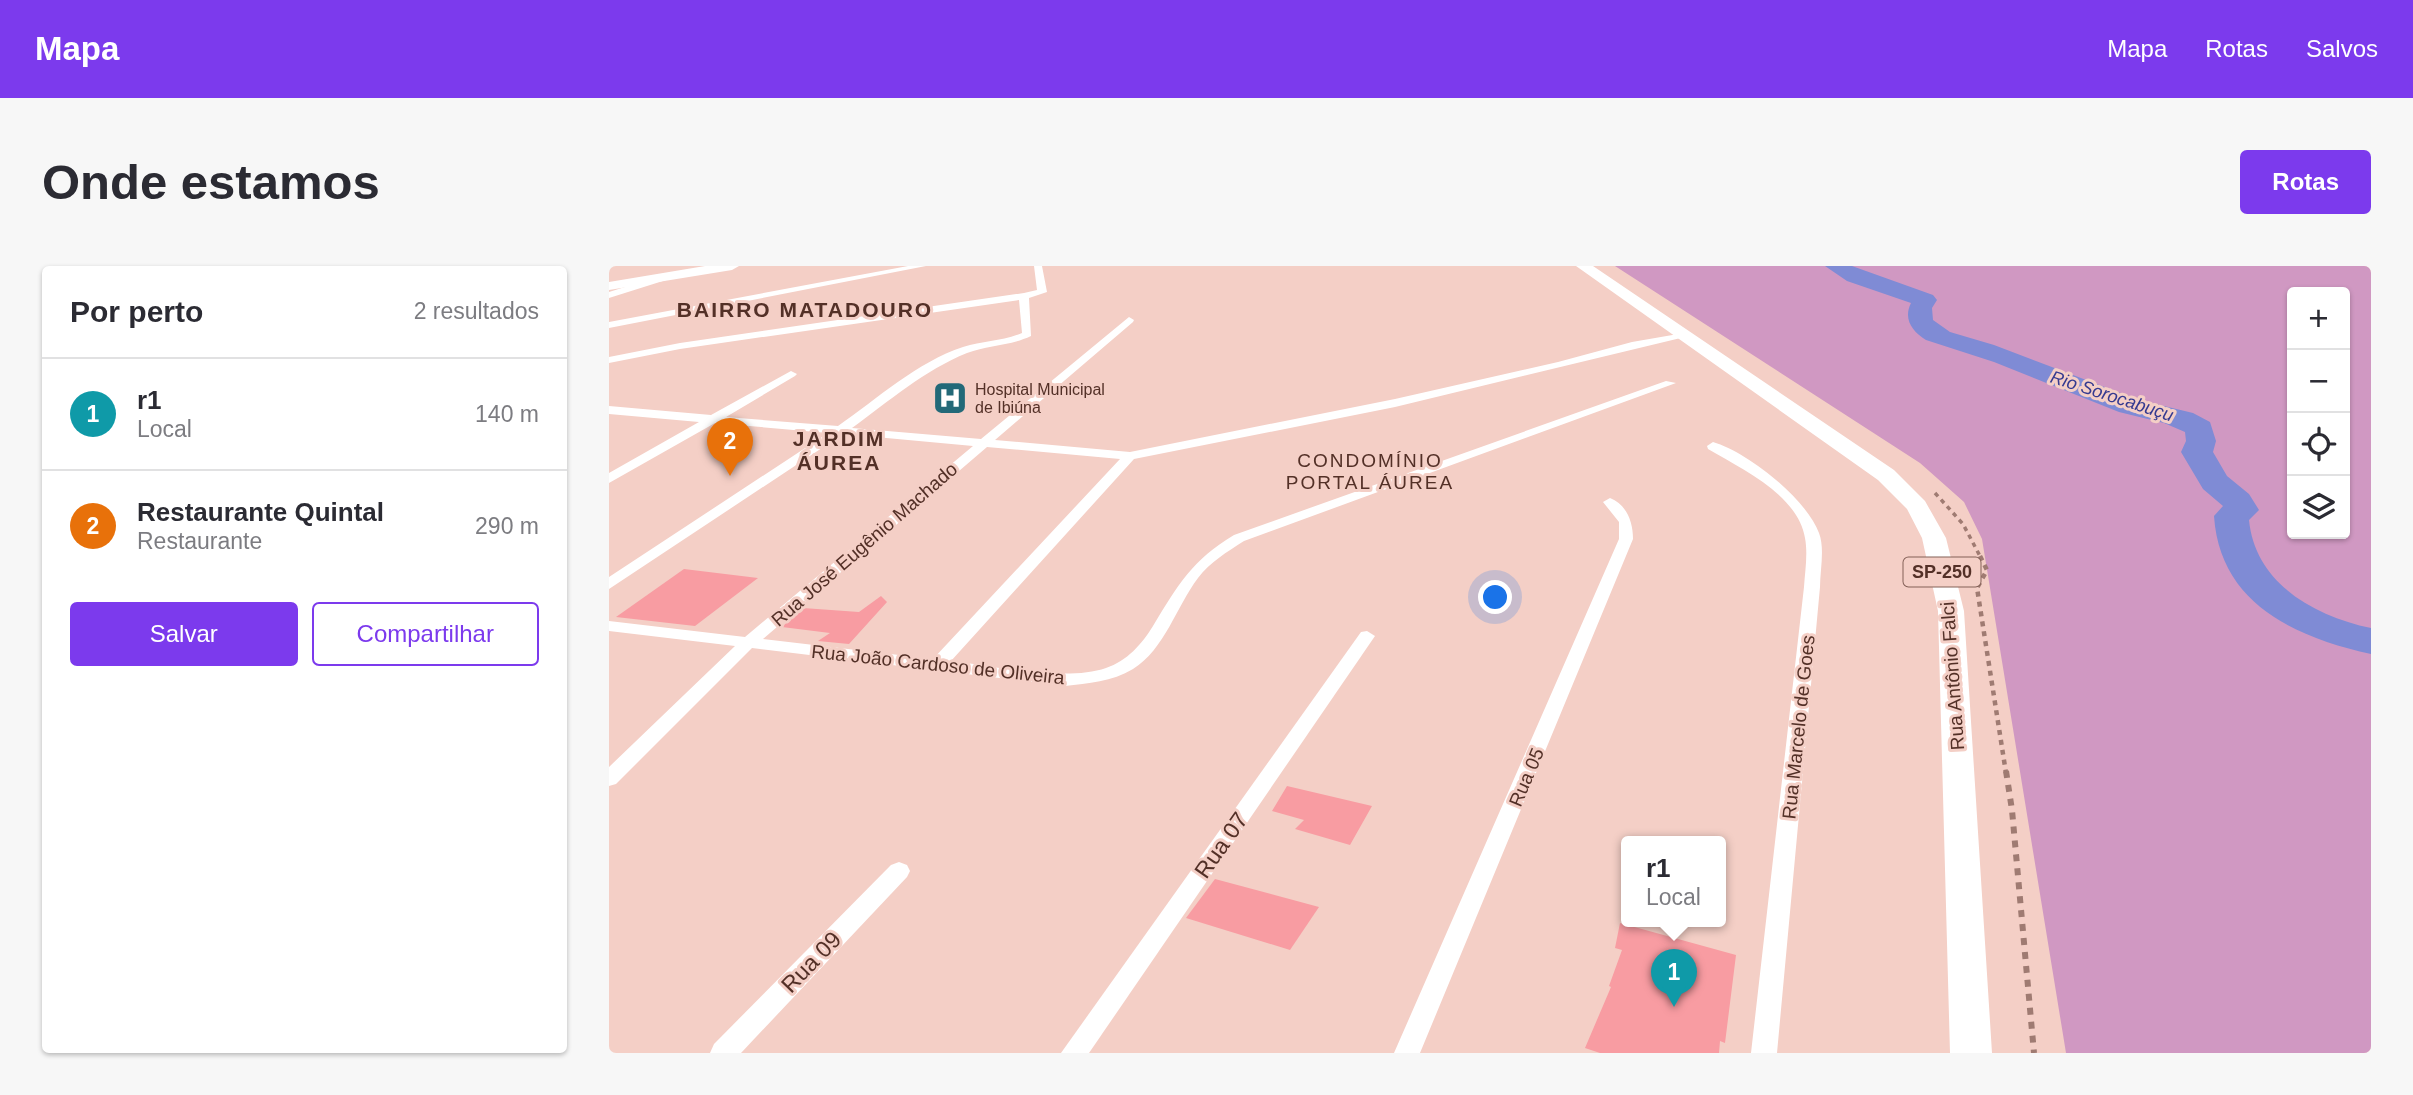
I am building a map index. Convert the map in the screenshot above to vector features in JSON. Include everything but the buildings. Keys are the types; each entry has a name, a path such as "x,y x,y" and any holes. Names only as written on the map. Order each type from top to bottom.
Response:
{"main road":[{"path":"609,286 732,266"},
{"name":"Rua Antônio Falci","path":"1583,266 1886,475 1917,506 1934,538 1951,611 1971,1053"}],"street":[{"path":"609,325 922,266"},
{"path":"609,360 742,337 1024,296 1042,292 1038,266"},
{"path":"609,295 668,277"},
{"path":"609,584 948,357 1027,334 1024,296"},
{"name":"Rua José Eugênio Machado","path":"609,779 748,643 1129,320"},
{"path":"609,410 1130,456 1395,403 1560,365 1632,345 1684,337"},
{"path":"609,479 791,374"},
{"name":"Rua João Cardoso de Oliveira","path":"609,626 1065,680 1113,672 1139,657 1159,630 1190,577 1212,555 1240,538 1670,383"},
{"name":"Rua Marcelo de Goes","path":"1713,446 1767,478 1796,508 1812,533 1812,587 1764,1053"},
{"path":"939,663 1130,456"},
{"name":"Rua 05","path":"1407,1053 1626,539 1626,521 1610,502"},
{"name":"Rua 07","path":"1075,1053 1367,636"},
{"name":"Rua 09","path":"723,1053 899,871"}],"path":[{"path":"1929,488 1963,524 1987,570 1977,589 2012,810 2034,1053"}],"shaded area":[{"path":"1615,266 2371,266 2371,1053 2066,1053 1982,539 1964,502 1920,463"}],"waterway":[{"name":"Rio Sorocabuçu","path":"1836,266 1855,276 1925,300 1919,312 1921,320 1925,328 1941,338 1985,350 2129,406 2183,419 2199,428 2201,441 2197,452 2215,482 2242,510 2231,516 2235,547 2264,590 2304,620 2335,633 2371,641"}],"place":[{"name":"Hospital Municipal de Ibiúna","path":"950,398"},
{"name":"Restaurante Quintal","path":"730,476"},
{"name":"r1","path":"1674,1007"}],"district":[{"name":"BAIRRO MATADOURO","path":"805,310"},
{"name":"JARDIM ÁUREA","path":"839,451"},
{"name":"CONDOMÍNIO PORTAL ÁUREA","path":"1370,471"}]}
